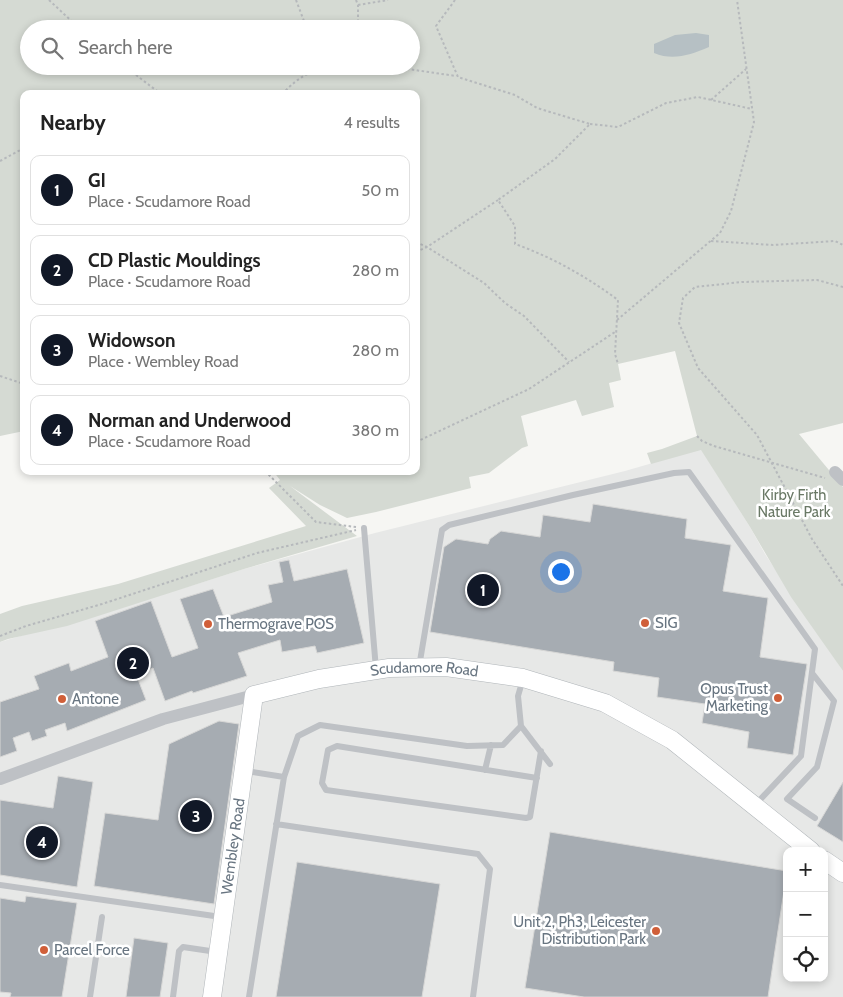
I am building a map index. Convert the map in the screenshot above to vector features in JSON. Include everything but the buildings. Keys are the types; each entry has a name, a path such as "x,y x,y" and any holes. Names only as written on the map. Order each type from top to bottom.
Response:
{"street":[{"name":"Scudamore Road","path":"0,779 163,719 254,695 319,679 376,670 446,667 523,678 604,703 672,740 807,847"},
{"name":"Wembley Road","path":"212,997 254,695"},
{"path":"828,863 843,872"}],"lane":[{"path":"418,668 442,530 449,525 573,495 674,473 689,472 815,648 801,756 755,805"},
{"path":"364,528 376,670"},
{"path":"812,673 834,701 817,766 787,798 815,818"},
{"path":"523,678 518,696 522,726 550,764"},
{"path":"249,997 284,777 298,736 320,725 467,746 491,745 503,744 522,726"},
{"path":"486,770 491,745"},
{"path":"536,778 337,746 328,750 322,783 326,790 526,818 530,817 541,751"},
{"path":"244,771 284,777"},
{"path":"276,824 478,854 490,869 473,997"},
{"path":"0,885 223,917"},
{"path":"90,997 102,917"},
{"path":"173,997 179,950 183,947 218,952"}],"path":[{"path":"49,0 70,20"},
{"path":"296,0 303,20"},
{"path":"356,0 358,20"},
{"path":"358,5 388,0"},
{"path":"455,0 436,26 458,77"},
{"path":"616,321 720,233 731,212 754,122 736,0"},
{"path":"711,100 746,69"},
{"path":"420,71 458,77 516,95 537,108 590,124 618,127 666,103 698,97 752,109"},
{"path":"136,75 156,90"},
{"path":"286,90 298,78 304,75"},
{"path":"420,250 498,200 555,159 590,124"},
{"path":"0,161 20,150"},
{"path":"498,200 515,226 515,244 540,253 579,274 618,300 615,354 618,364"},
{"path":"711,241 774,245 835,242 843,245"},
{"path":"420,244 484,283 505,304 524,316 569,362"},
{"path":"843,287 817,280 742,282 695,287 684,298 679,323 698,368 757,434 812,539 843,586"},
{"path":"420,440 529,389 616,331"},
{"path":"0,376 20,383"},
{"path":"697,436 702,441 714,446 832,480 839,476"},
{"path":"269,475 316,522 364,528"},
{"path":"0,636 26,626 102,604 257,553 364,528"}],"shaded area":[{"path":"696,33 709,35 709,47 675,57 654,53 654,44 675,35"},
{"path":"701,449 765,554 843,671 843,997 0,997 0,642 244,569 375,533 625,471"}],"green space":[{"name":"Kirby Firth Nature Park","path":"0,0 843,0 843,423 799,434 843,487 843,671 791,597 750,527 701,450 651,464 647,453 697,436 675,351 618,364 621,380 609,383 614,407 582,416 576,400 521,416 528,446 522,448 489,473 469,477 471,488 347,518 320,505 290,486 357,536 244,569 67,626 0,642 0,614 22,606 118,584 306,526 269,488 280,480 276,475 420,475 420,90 20,90 20,432 0,436"}],"place":[{"name":"GI","path":"483,590"},
{"name":"SIG","path":"645,623"},
{"name":"Thermograve POS","path":"208,624"},
{"name":"CD Plastic Mouldings","path":"133,663"},
{"name":"Opus Trust Marketing","path":"778,698"},
{"name":"Antone","path":"62,699"},
{"name":"Widowson","path":"196,816"},
{"name":"Norman and Underwood","path":"42,842"},
{"name":"Unit 2, Ph3, Leicester Distribution Park","path":"656,931"},
{"name":"Parcel Force","path":"44,950"}]}
